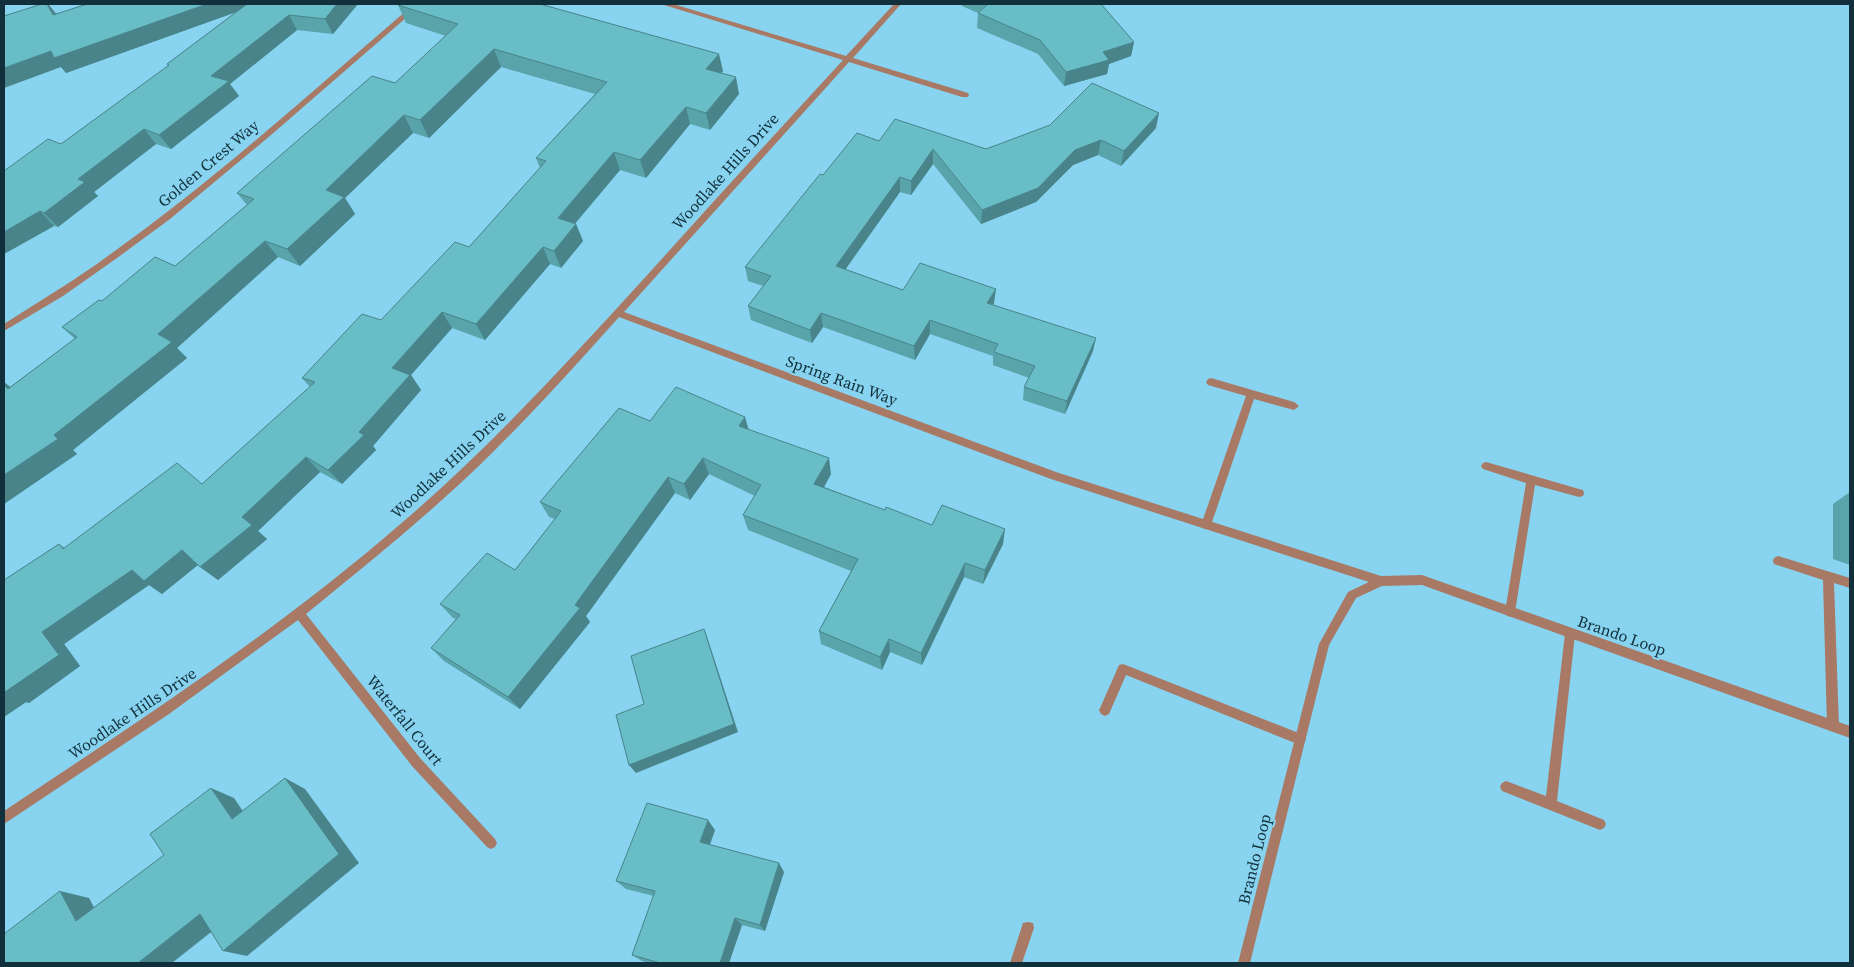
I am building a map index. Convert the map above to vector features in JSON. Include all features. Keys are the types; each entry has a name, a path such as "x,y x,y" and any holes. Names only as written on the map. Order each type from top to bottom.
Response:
{"street":[{"name":"Golden Crest Way","path":"4,328 49,302 145,234 190,199 418,4"},
{"path":"666,4 965,95"},
{"name":"Woodlake Hills Drive","path":"4,818 165,710 300,613 407,524 491,448 618,313 898,4"},
{"name":"Spring Rain Way","path":"618,313 1055,476"},
{"path":"1211,382 1294,406"},
{"path":"1206,525 1251,394"},
{"path":"1486,466 1579,493"},
{"name":"Brando Loop","path":"1055,476 1381,581 1422,580 1850,732"},
{"path":"1510,612 1531,480"},
{"path":"1778,561 1850,583"},
{"path":"1828,577 1833,726"},
{"name":"Brando Loop","path":"1244,963 1324,644 1352,595 1381,581"},
{"name":"Waterfall Court","path":"300,613 416,762 491,843"},
{"path":"1551,804 1570,634"},
{"path":"1104,710 1123,670 1300,739"},
{"path":"1506,787 1600,824"},
{"path":"1016,963 1028,928"}],"building":[{"path":"47,4 53,15 87,4 207,4 54,58 51,51 4,68 4,16"},
{"path":"247,4 337,4 325,19 289,15 211,76 229,81 159,135 144,129 78,179 85,182 44,213 40,211 4,232 4,171 48,139 61,144 169,65 167,64"},
{"path":"398,4 540,4 719,54 706,69 736,77 706,113 686,107 640,160 614,152 558,218 576,224 554,251 543,247 476,324 442,312 392,368 410,375 359,432 364,435 328,470 306,457 242,517 252,525 200,567 182,550 144,581 132,570 42,632 59,655 5,692 4,580 59,544 63,549 177,463 202,484 315,382 302,378 362,314 381,320 455,242 469,247 546,161 536,158 607,82 494,49 420,120 404,115 326,190 344,197 287,249 265,241 158,334 172,342 54,435 58,439 4,475 4,385 8,389 77,337 62,327 99,300 102,301 155,257 175,266 254,199 237,193 372,76 395,83 458,24"},
{"path":"988,4 1101,4 1134,42 1103,52 1109,60 1066,72 1040,40 978,13"},
{"path":"1092,83 1159,113 1124,151 1101,140 1075,150 1038,188 982,210 933,149 911,181 900,177 836,266 903,290 920,263 996,289 987,303 1096,338 1067,401 1024,387 1035,366 994,352 998,344 930,320 914,346 821,313 810,330 748,306 771,276 745,267 820,174 823,175 857,133 879,141 895,119 986,149 1050,125"},
{"path":"676,387 745,417 739,426 829,458 814,484 885,510 886,507 932,525 942,505 1005,529 985,570 965,563 921,653 889,639 880,657 819,631 858,559 743,515 761,485 703,458 684,484 668,477 575,605 580,608 508,697 431,648 460,615 440,604 487,553 515,570 561,511 540,502 619,408 650,421"},
{"path":"704,629 734,724 629,765 616,715 644,704 631,656"},
{"path":"285,778 339,854 223,951 200,914 138,963 4,963 4,934 60,891 76,921 164,855 150,834 211,788 232,819"},
{"path":"647,803 708,820 700,842 779,863 760,925 735,918 720,963 660,963 632,955 655,891 616,881"}]}
